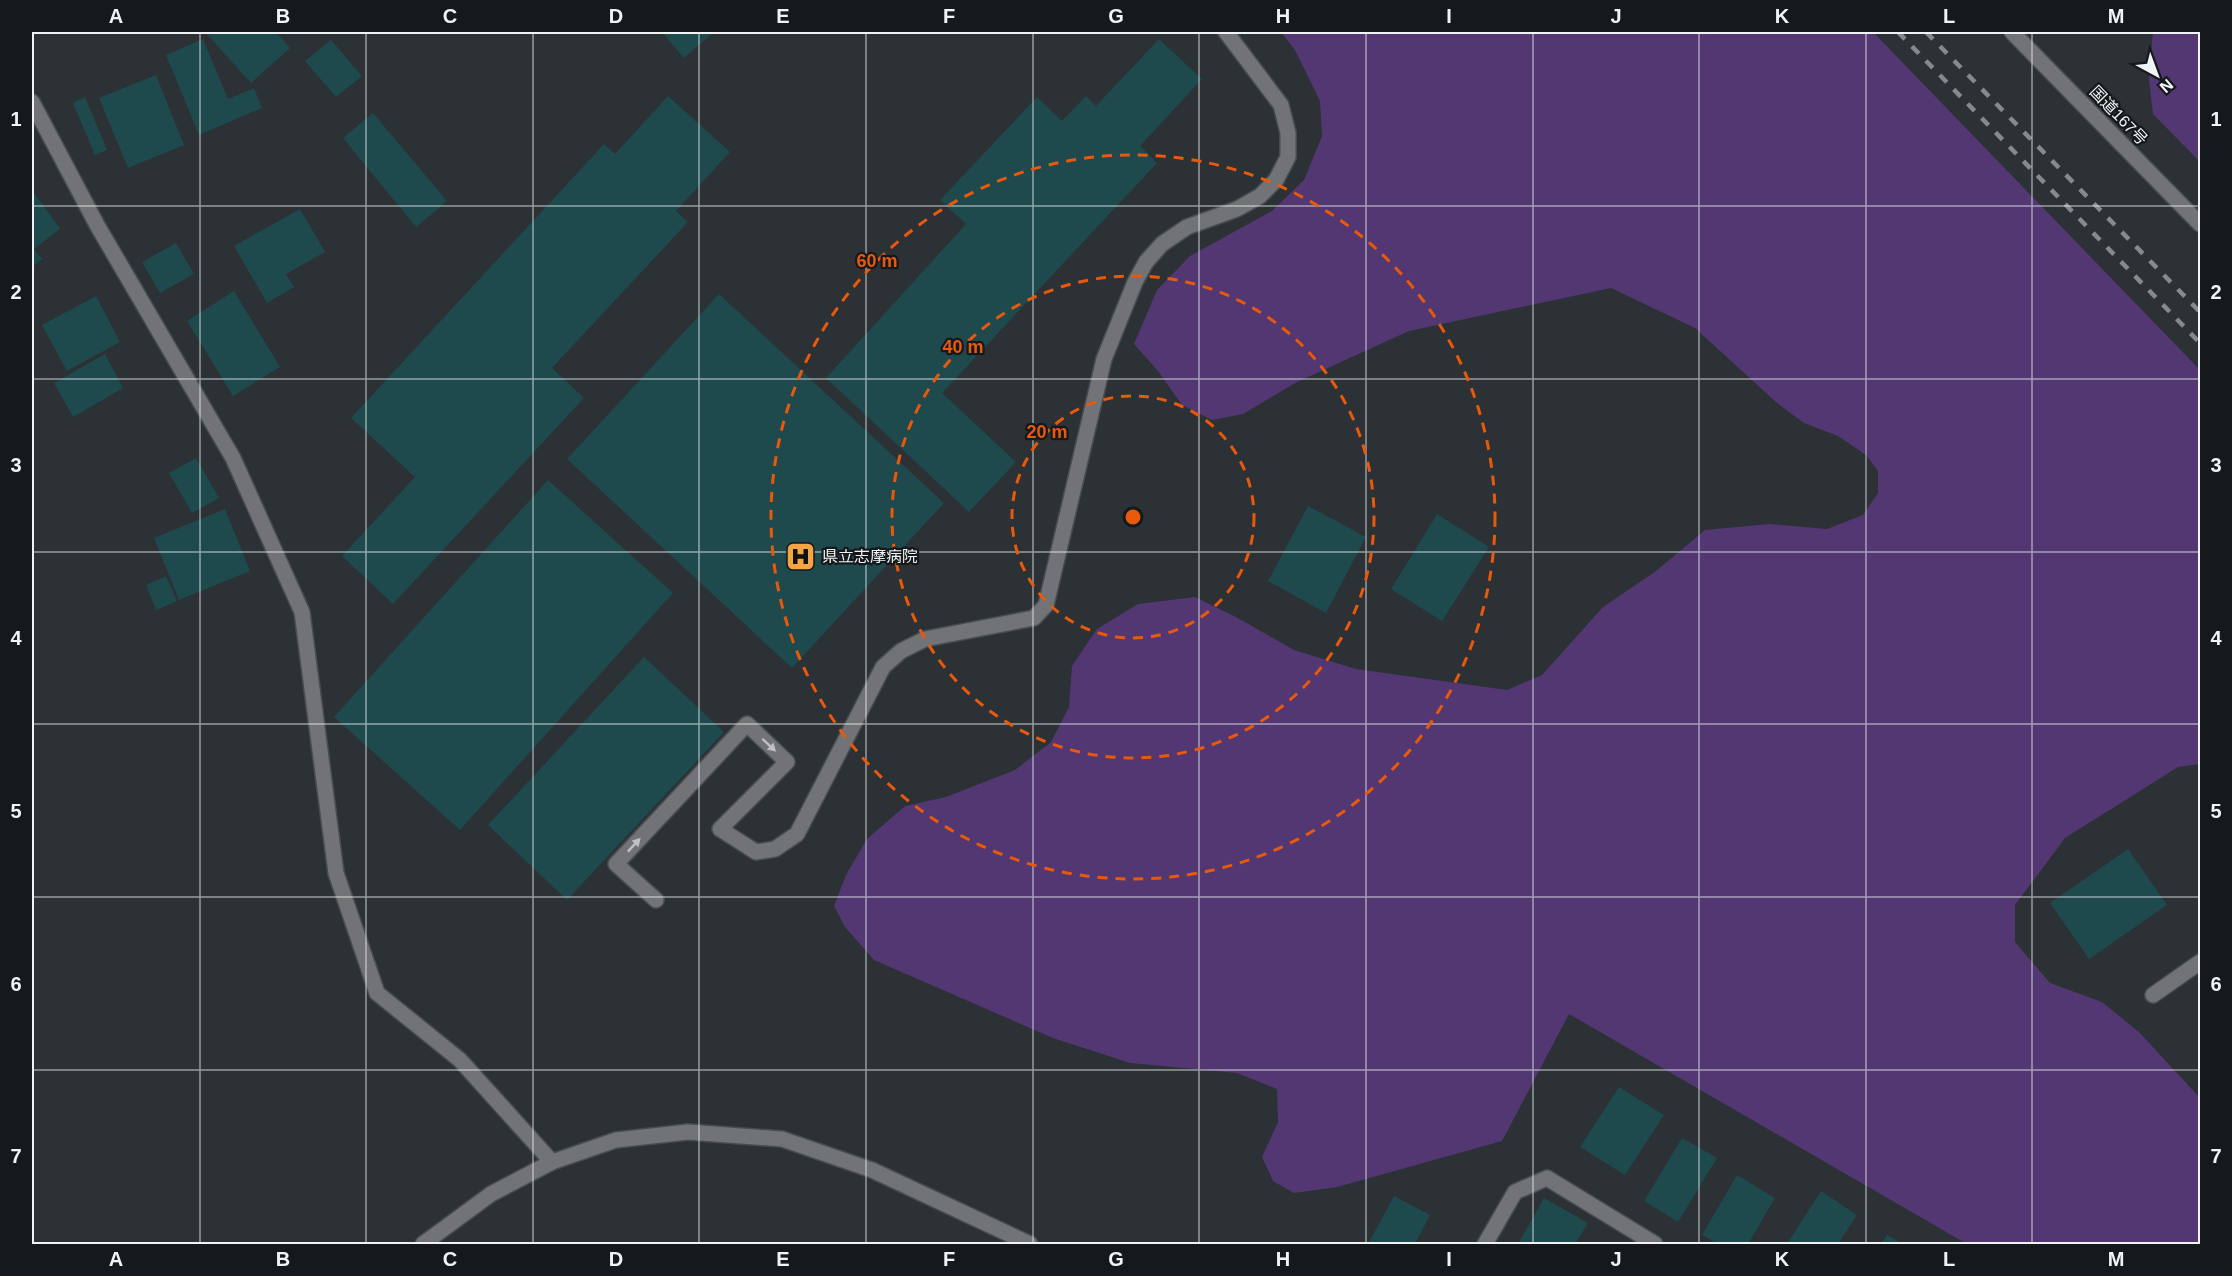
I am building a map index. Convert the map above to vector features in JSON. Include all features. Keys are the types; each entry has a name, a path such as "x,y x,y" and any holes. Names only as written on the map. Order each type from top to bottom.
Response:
{"street":[{"path":"656,900 616,864 747,724 787,762 720,829 756,852 775,849 797,834 883,667 901,651 925,639 1034,618 1046,605 1104,359 1135,282 1146,262 1162,244 1187,227 1237,209 1260,196 1276,180 1288,157 1288,133 1281,105 1226,32"},
{"name":"国道167号","path":"2012,32 2200,224"},
{"path":"32,102 97,225 233,458 302,612 336,873 377,993 460,1060 552,1162"},
{"path":"2152,995 2200,962"},
{"path":"423,1245 491,1194 552,1162 616,1140 688,1132 782,1139 873,1170 1030,1245"},
{"path":"1485,1245 1515,1192 1547,1178 1655,1245"}],"shaded area":[{"path":"1281,32 1873,32 2200,370 2200,764 2178,767 2065,838 2015,905 2015,942 2050,983 2102,1002 2139,1032 2200,1098 2200,1244 1967,1244 1569,1014 1502,1141 1337,1187 1294,1193 1273,1181 1262,1157 1278,1122 1277,1089 1237,1073 1130,1063 1053,1038 874,960 845,927 834,906 846,875 867,839 905,806 946,797 1015,770 1051,742 1069,707 1072,666 1097,629 1138,604 1195,597 1294,650 1356,669 1507,690 1542,675 1603,607 1656,571 1705,530 1770,524 1827,529 1863,515 1878,493 1878,471 1866,455 1838,436 1804,423 1777,403 1695,328 1611,288 1409,331 1295,383 1243,414 1212,420 1182,405 1158,371 1134,344 1157,290 1190,256 1272,211 1304,180 1322,136 1320,101 1295,50"},
{"path":"2153,32 2200,32 2200,162 2153,114 2149,79"}],"building":[{"path":"205,32 276,32 290,48 251,83"},
{"path":"662,32 714,32 684,58"},
{"path":"203,39 228,99 254,88 262,108 199,135 166,55"},
{"path":"1159,39 1202,79 1140,146 1157,163 942,393 1016,462 969,512 826,378 966,224 940,200 1037,97 1062,121 1086,96 1096,106"},
{"path":"331,40 362,76 336,97 305,61"},
{"path":"156,75 184,145 128,168 99,98"},
{"path":"668,96 730,152 676,211 688,222 552,368 584,398 393,604 342,556 415,477 351,418 604,144 615,154"},
{"path":"85,97 107,150 95,155 73,103"},
{"path":"373,113 447,201 416,227 343,138"},
{"path":"32,190 60,229 34,249 42,259 32,267"},
{"path":"300,209 325,252 286,274 294,287 267,303 234,246"},
{"path":"176,243 194,274 160,293 142,262"},
{"path":"234,291 280,367 233,396 187,321"},
{"path":"719,294 944,503 792,668 567,459"},
{"path":"96,296 120,342 67,371 42,325"},
{"path":"105,354 123,388 73,417 54,383"},
{"path":"196,458 219,498 192,513 169,473"},
{"path":"548,480 673,593 460,830 334,717"},
{"path":"1308,506 1366,537 1326,613 1268,581"},
{"path":"225,509 250,571 179,600 154,538"},
{"path":"1437,514 1489,547 1442,621 1391,589"},
{"path":"166,576 177,601 156,610 146,585"},
{"path":"644,657 724,732 567,900 488,825"},
{"path":"2128,849 2167,905 2089,959 2050,903"},
{"path":"1619,1087 1664,1115 1625,1175 1580,1147"},
{"path":"1682,1138 1717,1158 1678,1222 1644,1201"},
{"path":"1737,1175 1775,1198 1748,1244 1718,1244 1702,1235"},
{"path":"1821,1191 1857,1215 1838,1244 1787,1244"},
{"path":"1394,1196 1430,1215 1415,1244 1368,1244"},
{"path":"1544,1198 1588,1223 1575,1244 1518,1244"},
{"path":"1887,1235 1903,1244 1881,1244"}],"railway":[{"path":"1898,32 2200,343"},
{"path":"1926,32 2200,312"}],"place":[{"name":"県立志摩病院","path":"801,556"}]}
